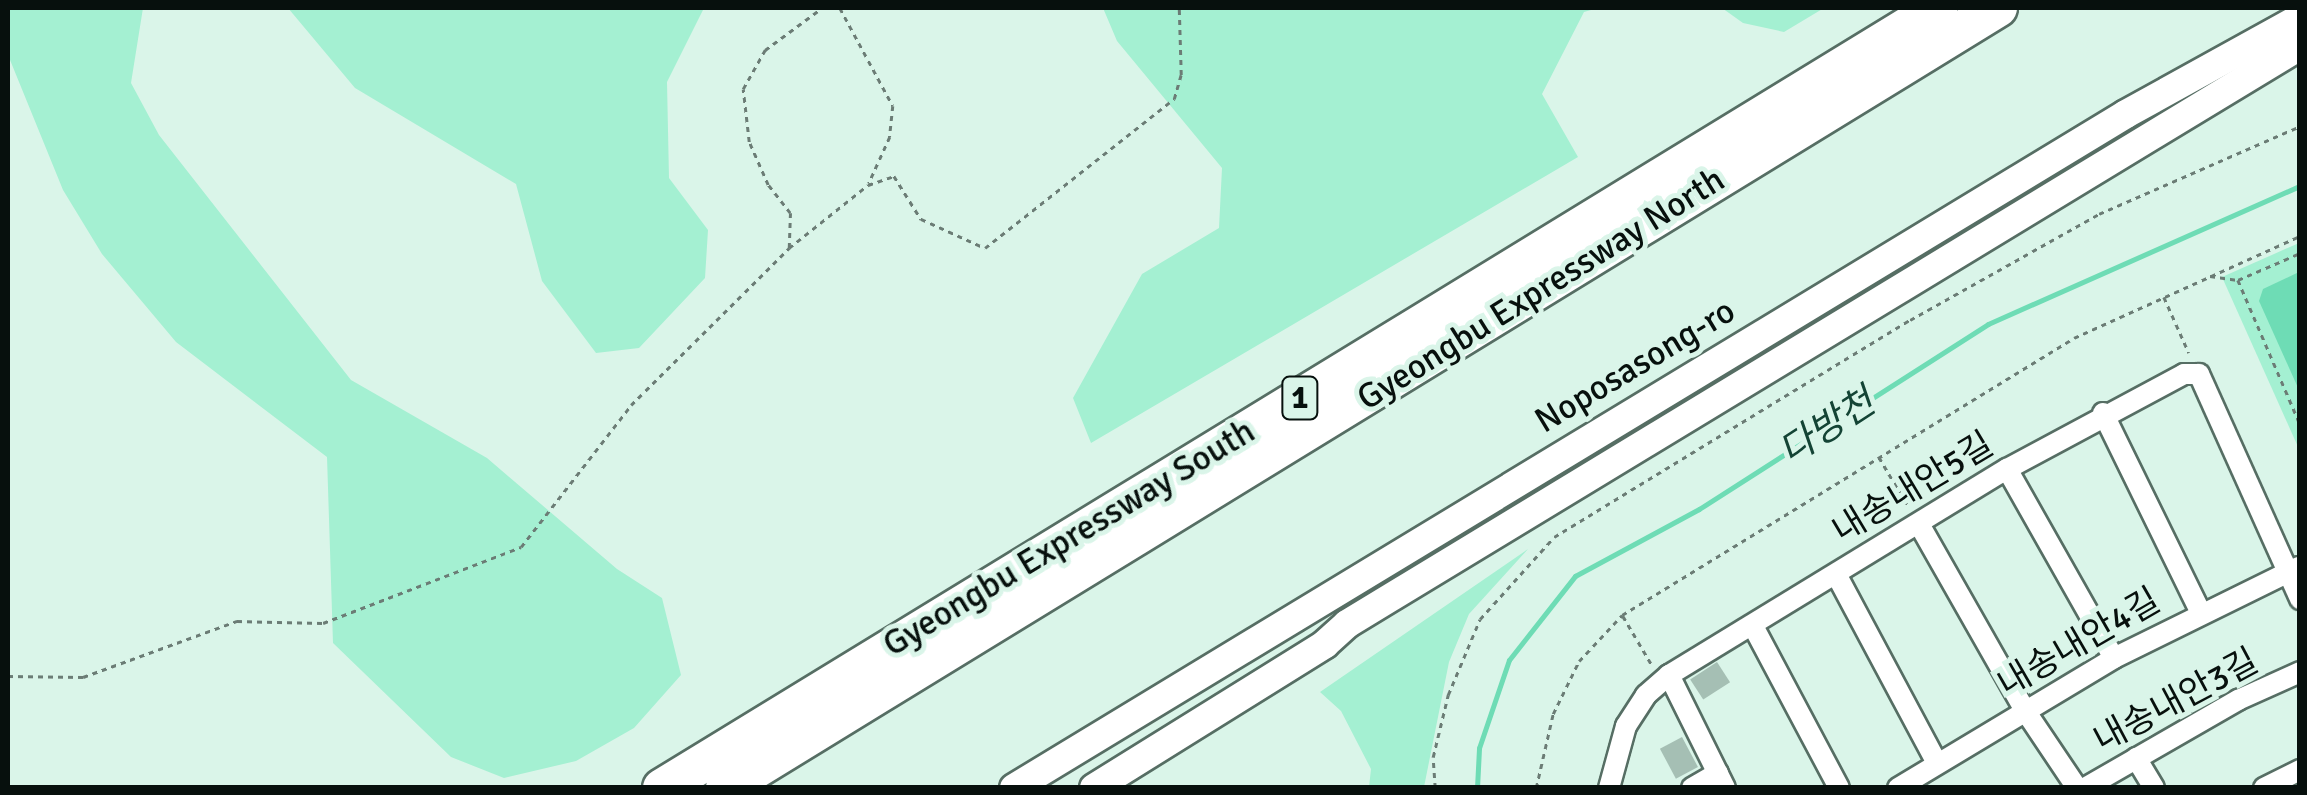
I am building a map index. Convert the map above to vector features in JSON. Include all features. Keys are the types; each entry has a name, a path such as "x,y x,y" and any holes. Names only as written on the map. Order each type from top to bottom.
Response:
{"highway":[{"name":"Gyeongbu Expressway South","path":"662,788 1938,8"},
{"name":"Gyeongbu Expressway North","path":"725,788 1998,8"}],"main road":[{"name":"Noposasong-ro","path":"1014,788 2126,114 2300,18"},
{"name":"Noposasong-ro","path":"1094,788 1347,624 2300,46"}],"street":[{"name":"내송내안5길","path":"1666,678 2102,413 2184,374 2199,374"},
{"path":"2199,374 2293,570 2300,599"},
{"path":"2102,413 2200,611"},
{"path":"2007,469 2114,658"},
{"path":"1919,524 2026,712 2077,788"},
{"name":"내송내안4길","path":"1898,788 2114,658 2200,611 2293,570"},
{"path":"1836,574 1938,763"},
{"path":"1753,626 1839,788"},
{"name":"내송내안3길","path":"2085,788 2300,672"},
{"path":"1609,788 1626,726 1666,678 1721,780 1692,788"},
{"path":"2136,758 2154,788"},
{"path":"2264,788 2300,770"}],"path":[{"path":"788,248 790,213 768,186 749,142 744,89 765,50 822,8"},
{"path":"840,8 893,106 890,137 868,185"},
{"path":"8,676 83,677 237,621 323,623 522,547 631,405 788,248 868,185 894,176 921,219 985,248 1174,99 1181,76 1179,8"},
{"path":"1434,788 1433,757 1448,695 1480,618 1554,537 1910,320 2099,214 2300,126"},
{"path":"1536,788 1553,714 1580,661 1622,615 2074,338 2300,236"},
{"path":"2208,276 2238,280 2300,254"},
{"path":"2238,280 2300,424"},
{"path":"2164,295 2199,374"},
{"path":"1878,456 1919,524"},
{"path":"1622,615 1666,678"}],"shaded area":[{"path":"8,8 143,8 131,83 159,135 351,380 487,458 617,569 662,598 681,675 634,728 576,761 504,778 451,757 333,643 327,457 176,342 102,254 63,190 8,55"},
{"path":"288,8 704,8 667,82 669,178 708,230 705,278 639,348 596,353 542,281 516,184 355,88"},
{"path":"1103,8 1598,8 1584,12 1542,94 1578,157 1091,443 1073,398 1142,274 1219,228 1222,168 1117,41"},
{"path":"1722,8 1824,8 1784,32 1743,23"},
{"path":"2299,243 2299,449 2222,277"},
{"path":"2299,272 2299,390 2259,301 2263,289"},
{"path":"1528,549 1469,614 1449,662 1424,787 1369,787 1371,769 1341,711 1320,692"}],"building":[{"path":"1717,662 1730,682 1703,700 1690,679"},
{"path":"1682,737 1698,767 1676,779 1660,749"}],"waterway":[{"name":"다방천","path":"1477,788 1479,748 1509,660 1575,576 1699,509 1988,324 2300,186"}]}
